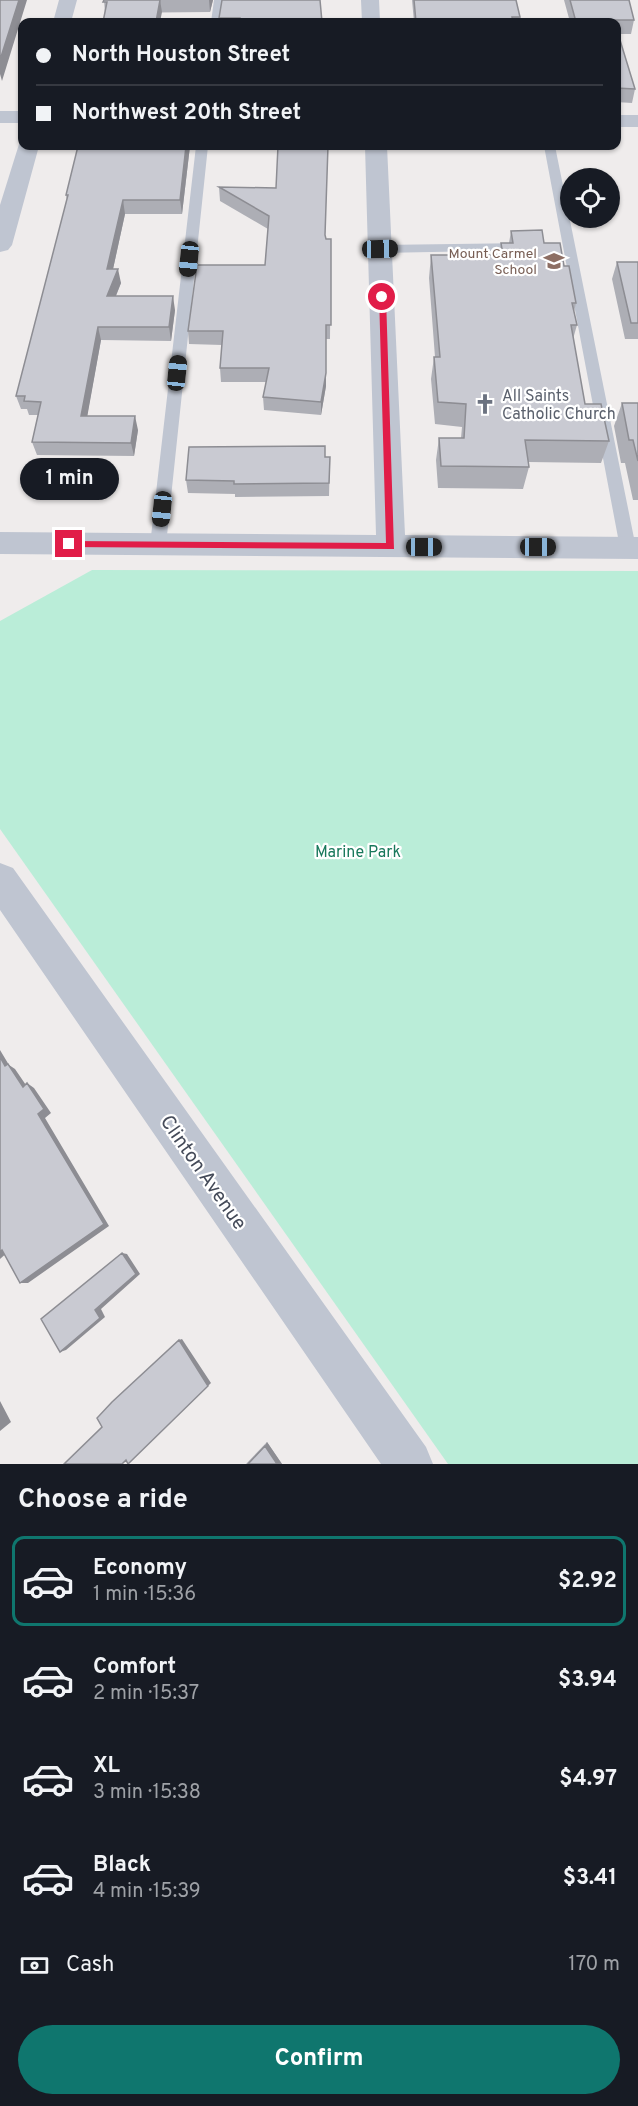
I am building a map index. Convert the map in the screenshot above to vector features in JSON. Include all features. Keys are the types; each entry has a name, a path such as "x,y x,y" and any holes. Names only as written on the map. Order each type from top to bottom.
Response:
{"street":[{"path":"63,18 68,0"},
{"path":"370,0 371,18"},
{"path":"0,117 18,117"},
{"path":"621,121 638,121"},
{"path":"0,245 27,150"},
{"path":"376,150 391,547"},
{"path":"0,543 633,548"},
{"name":"Clinton Avenue","path":"0,880 409,1464"}],"lane":[{"path":"217,18 219,0"},
{"path":"158,545 202,150"},
{"path":"550,150 563,247 633,548"},
{"path":"380,249 533,247"}],"green space":[{"name":"Marine Park","path":"92,570 638,571 638,1464 448,1464 0,829 0,621"}],"building":[{"path":"0,0 19,0 0,60"},
{"path":"104,0 160,0 157,18 104,18 107,2 103,2"},
{"path":"222,0 320,0 322,18 240,18 219,18"},
{"path":"414,0 516,0 520,17 512,18 416,18"},
{"path":"570,0 629,0 634,20 621,20 621,18 575,18"},
{"path":"621,43 635,89 621,88"},
{"path":"77,150 186,150 180,200 123,200 107,269 118,269 107,296 173,296 169,327 98,327 81,416 135,416 131,443 32,442 41,402 24,401 25,396 16,396 68,195 66,195"},
{"path":"278,150 328,150 325,235 326,239 331,239 331,325 326,325 326,373 321,402 263,397 269,368 220,368 223,331 188,331 197,265 265,265 269,216 219,187 276,188"},
{"path":"542,230 544,243 560,243 564,266 569,266 576,303 572,303 577,325 571,325 585,404 601,404 609,441 525,440 529,467 441,466 439,438 464,438 466,404 438,402 434,357 440,357 431,255 503,255 501,243 513,243 511,231"},
{"path":"617,262 638,262 638,323 631,323"},
{"path":"622,403 638,403 638,461 633,440 629,440"},
{"path":"325,446 325,457 330,457 329,483 234,484 234,481 186,480 189,447"},
{"path":"0,1057 5,1066 8,1064 23,1087 27,1083 44,1109 38,1114 104,1224 20,1283 2,1250 0,1252"},
{"path":"122,1253 136,1274 95,1310 100,1318 60,1352 41,1319"},
{"path":"179,1340 208,1386 128,1464 126,1460 122,1464 64,1464 102,1427 97,1418"},
{"path":"265,1446 277,1464 248,1464"}],"place":[{"name":"Mount Carmel School","path":"554,261"},
{"name":"All Saints Catholic Church","path":"485,404"}],"route":[{"path":"69,544 391,547 382,297"}]}
